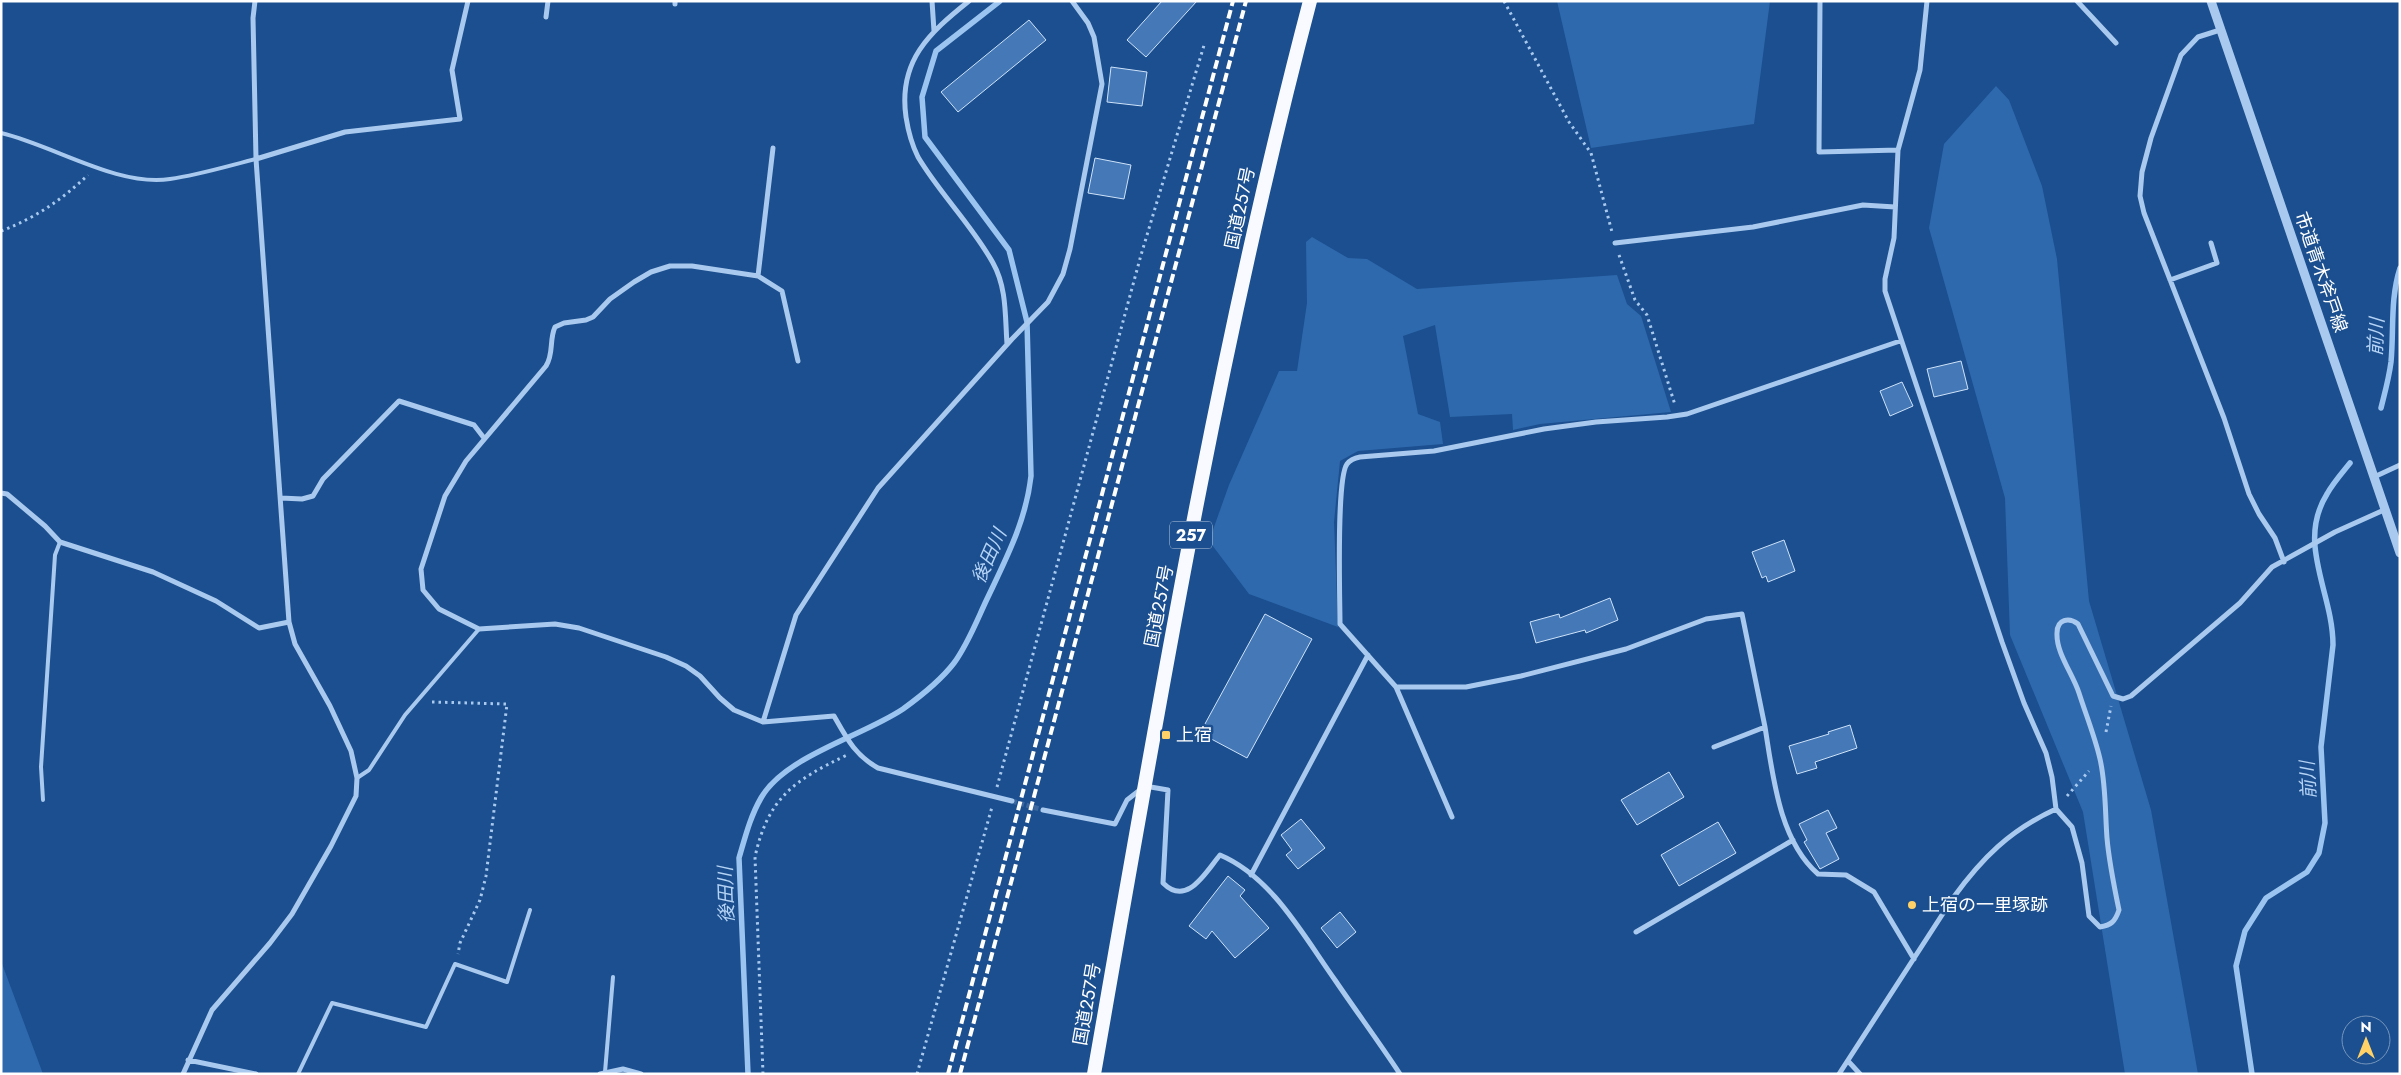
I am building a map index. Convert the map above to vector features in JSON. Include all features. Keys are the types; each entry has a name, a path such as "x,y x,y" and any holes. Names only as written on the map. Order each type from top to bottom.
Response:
{"highway":[{"name":"国道257号","path":"1094,1074 1212,426 1274,140 1310,1"}],"street":[{"path":"183,1074 212,1010 270,943 292,914 356,796 357,778 346,740 330,706 295,644 290,622 256,159 252,18 255,1"},
{"path":"256,159 345,132 460,119 452,70 468,1"},
{"path":"546,17 548,1"},
{"path":"932,1 934,30"},
{"path":"969,1 934,30 915,56 907,76 904,101 908,129 918,156 974,232 994,264 1004,292 1007,344"},
{"path":"763,722 796,615 878,488 1012,338 1048,302 1063,274 1070,249 1102,84 1094,37 1088,23 1072,1"},
{"path":"1820,1 1819,152 1898,150"},
{"path":"1927,1 1920,70 1898,150 1894,238 1885,279 1885,291 1900,341 2002,642 2024,703 2046,753 2052,777 2056,809 2072,827 2078,843 2090,916 2100,928 2110,926 2116,919 2119,910 2107,839 2106,805 2100,759 2078,688 2060,648 2056,632 2059,625 2065,620 2072,620 2078,624 2113,696 2123,699 2131,696 2206,634 2240,603 2272,567 2336,532 2384,510"},
{"path":"2077,1 2116,43"},
{"name":"市道青木斧戸線","path":"2211,1 2400,553"},
{"path":"2220,30 2198,37 2181,55 2151,138 2142,172 2140,196 2144,213 2224,418 2249,494 2259,514 2275,538 2284,562"},
{"path":"758,276 773,148"},
{"path":"1615,243 1753,227 1863,205 1895,207"},
{"path":"2170,280 2217,264 2211,243"},
{"path":"798,361 782,291 758,276 692,266 670,266 651,272 610,299 593,317 586,320 564,323 555,327 551,341 551,356 546,366 466,461 445,496 421,569 422,590 439,609 479,629 555,624 578,628 620,641 686,666 700,676 734,710 763,722 834,716 855,751 863,760 878,768 1012,801"},
{"path":"1452,817 1396,687 1340,624 1340,506 1344,470 1347,464 1353,459 1434,451 1544,429 1596,422 1678,415 1900,341"},
{"path":"281,498 302,499 313,496 323,479 399,401 474,425 484,438"},
{"path":"2374,477 2400,464"},
{"path":"1,493 7,494 45,526 60,542 153,572 216,601 259,628 290,622"},
{"path":"1396,687 1466,687 1521,676 1626,649 1706,618 1742,614 1783,820 1793,840 1818,874 1846,874 1874,892 1914,959"},
{"path":"1252,875 1368,655"},
{"path":"1714,748 1765,727"},
{"path":"1043,810 1115,824 1127,800 1145,786 1168,790 1162,872 1163,883 1170,890 1178,892 1190,890 1220,855 1232,860 1252,875 1290,916 1400,1074"},
{"path":"1839,1074 1972,872 2006,838 2034,819 2056,809"},
{"path":"1636,932 1793,840"},
{"path":"188,1060 256,1074"},
{"path":"1848,1061 1860,1074"},
{"path":"603,1073 623,1069 641,1074"}],"lane":[{"path":"1,133 26,139 96,168 135,177 169,180 256,159"},
{"path":"43,800 41,767 55,554 60,542"},
{"path":"357,778 369,770 405,715 479,629"},
{"path":"298,1074 332,1004 426,1027 455,964 506,982 530,910"},
{"path":"603,1073 612,977"}],"path":[{"path":"1504,1 1569,122 1591,153 1615,243 1631,290 1647,315 1678,415"},
{"path":"917,1074 995,797 1138,264 1205,42"},
{"path":"1,232 32,219 50,208 96,168"},
{"path":"420,698 425,702 506,704 486,876 480,900 460,943 455,964"},
{"path":"763,1074 755,857 759,836 766,819 794,784 812,772 855,751"}],"shaded area":[{"path":"1557,1 1770,1 1754,124 1591,148"},
{"path":"1996,86 2009,100 2042,186 2057,259 2089,601 2151,810 2198,1074 2125,1074 2083,812 2010,635 2005,498 1929,228 1944,144"},
{"path":"1312,237 1348,258 1367,259 1417,289 1617,275 1627,304 1641,316 1671,412 1540,424 1513,430 1512,414 1450,417 1435,325 1403,336 1418,414 1440,422 1443,444 1358,451 1340,461 1334,522 1338,627 1249,594 1209,541 1229,485 1279,371 1297,371 1307,303 1306,242"},
{"path":"1,961 43,1074 1,1074"}],"building":[{"path":"1162,1 1197,1 1146,57 1127,40"},
{"path":"1029,20 1046,40 958,112 941,92"},
{"path":"1111,67 1147,72 1142,106 1107,102"},
{"path":"1095,158 1131,165 1124,199 1088,193"},
{"path":"1961,361 1968,389 1934,397 1927,369"},
{"path":"1902,382 1913,406 1890,416 1880,391"},
{"path":"1784,540 1795,571 1768,582 1766,576 1762,578 1752,552"},
{"path":"1610,598 1618,620 1586,633 1585,630 1536,643 1530,622 1559,614 1560,618"},
{"path":"1265,614 1312,639 1247,758 1200,733"},
{"path":"1850,725 1857,748 1815,762 1817,768 1797,774 1789,746 1829,734 1828,732"},
{"path":"1669,772 1684,797 1637,825 1621,800"},
{"path":"1828,810 1837,828 1826,833 1839,859 1820,869 1804,842 1807,840 1799,824"},
{"path":"1301,819 1325,848 1298,869 1286,855 1292,850 1281,835"},
{"path":"1718,822 1736,853 1679,886 1661,855"},
{"path":"1228,876 1245,890 1240,896 1269,928 1235,958 1212,931 1206,939 1189,926"},
{"path":"1340,912 1356,932 1337,948 1321,928"}],"waterway":[{"name":"後田川","path":"748,1074 739,858 757,805 772,783 788,770 826,748 903,709 943,676 959,656 968,640 1008,554 1025,509 1031,476 1027,322 1009,250 925,137 922,97 936,51 1000,1"},
{"name":"前川","path":"2381,408 2391,362 2395,291 2400,268"},
{"name":"前川","path":"2252,1074 2236,966 2245,931 2266,898 2307,872 2319,853 2325,823 2321,747 2333,645 2328,606 2315,550 2315,531 2318,513 2327,494 2350,463"}],"tunnel":[{"path":"1012,801 1043,810"}],"railway":[{"path":"948,1074 1233,1"},
{"path":"960,1074 1246,1"}],"place":[{"name":"上宿","path":"1166,735"},
{"name":"上宿の一里塚跡","path":"1912,905"}]}
